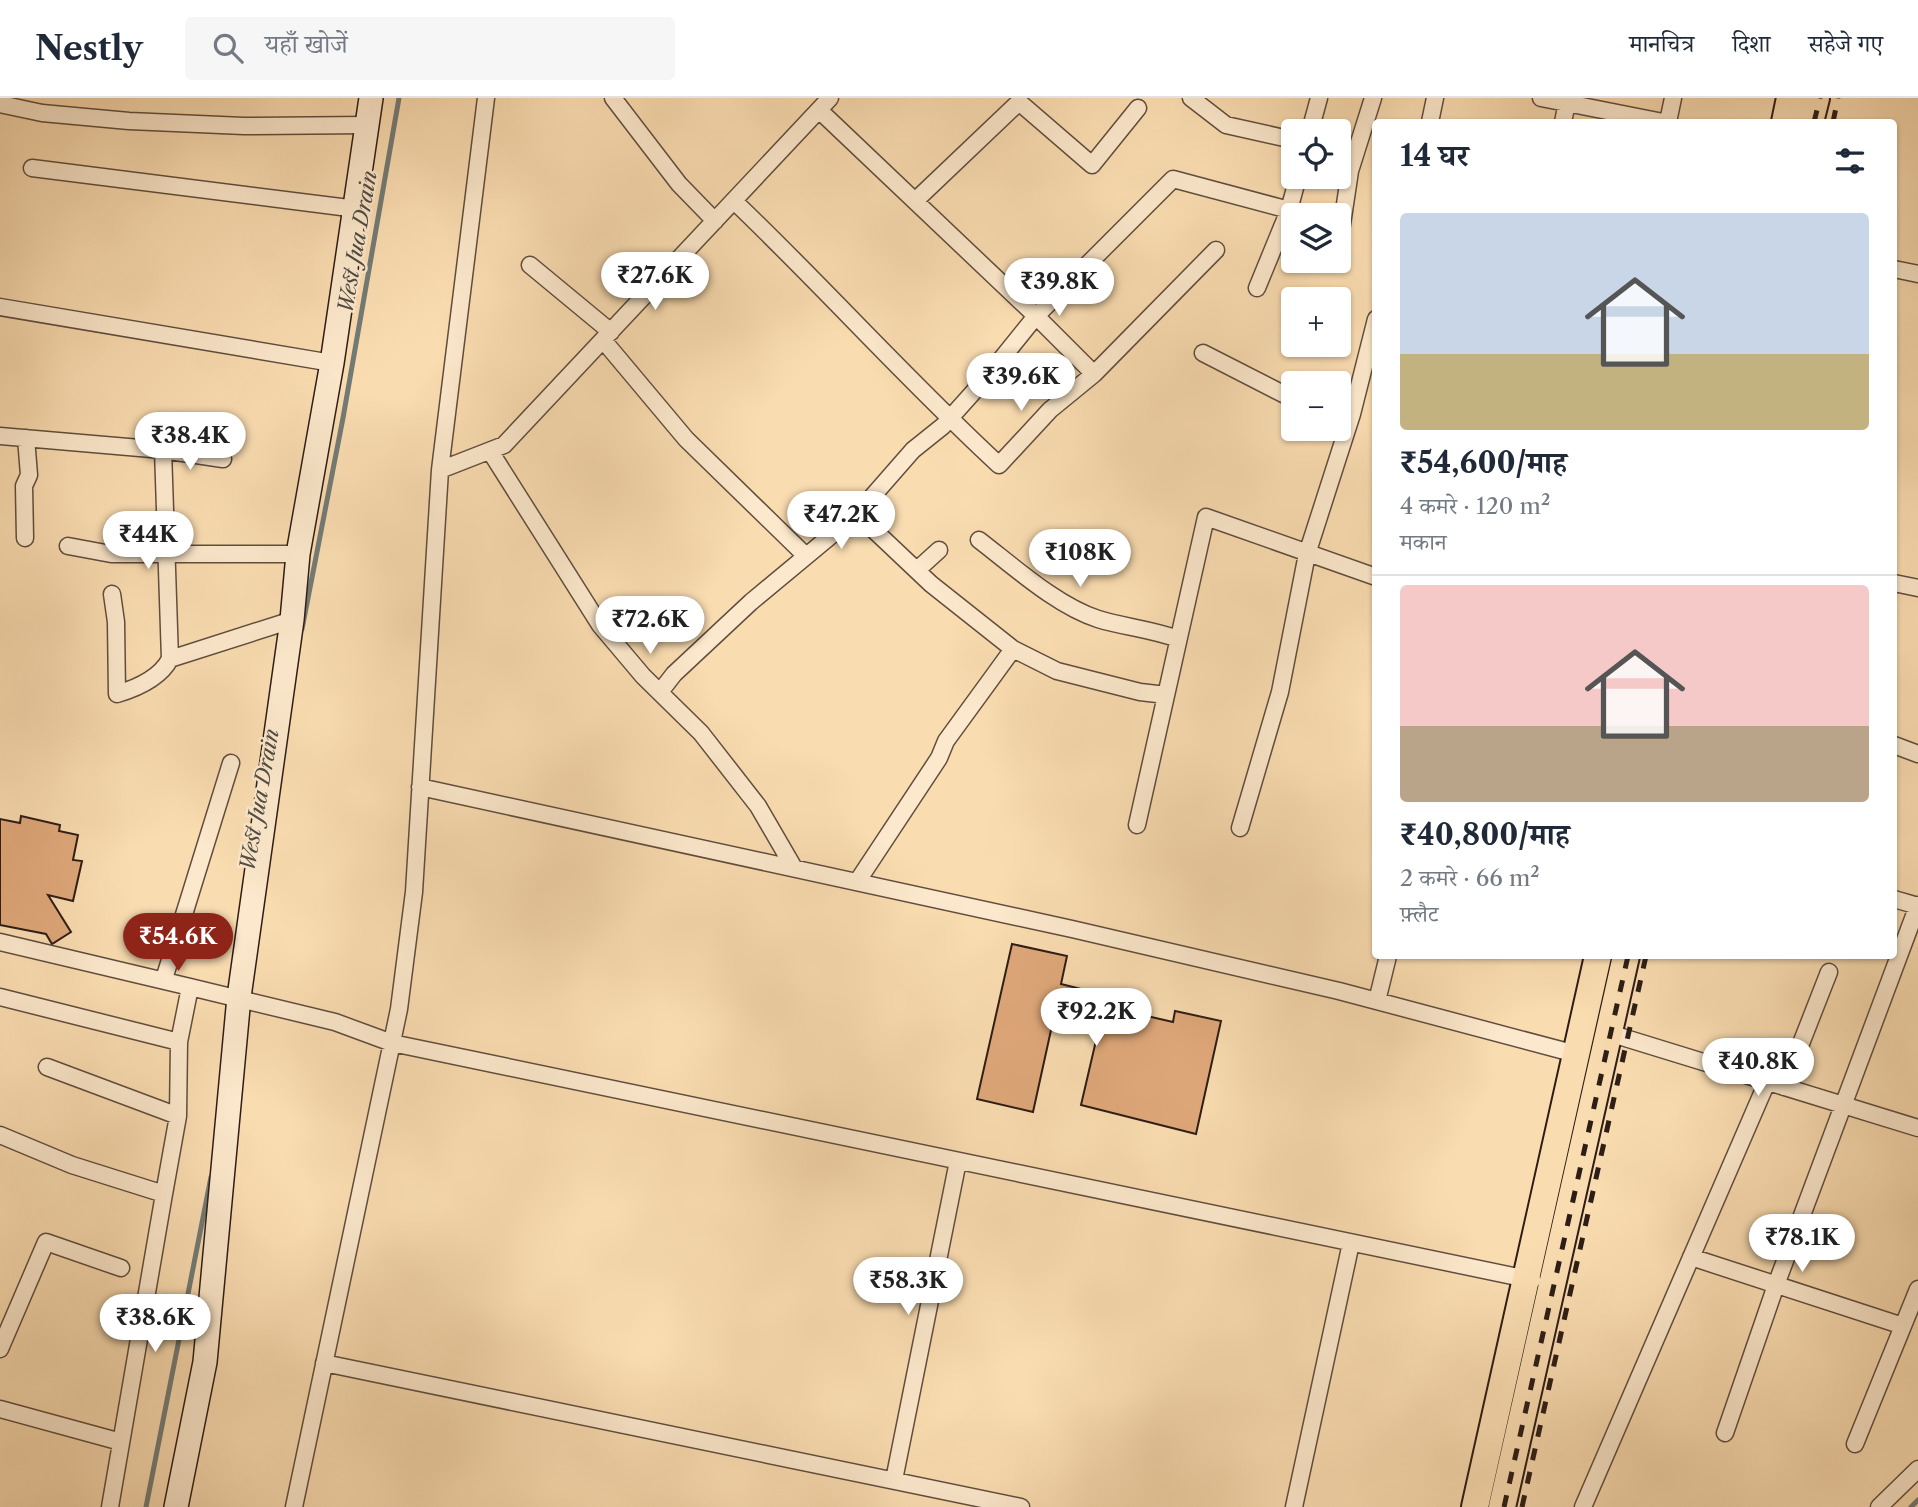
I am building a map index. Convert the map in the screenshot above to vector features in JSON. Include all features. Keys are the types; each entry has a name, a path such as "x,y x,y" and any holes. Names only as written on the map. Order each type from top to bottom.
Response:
{"main road":[{"path":"176,1507 205,1362 239,997 292,620 298,554 357,209 371,98"},
{"path":"1786,119 1790,98"},
{"path":"1811,119 1816,98"},
{"path":"1475,1507 1597,959"},
{"path":"1502,1507 1625,959"}],"street":[{"path":"294,1507 392,1042 414,892 440,470 486,98"},
{"path":"613,98 679,184 715,221"},
{"path":"1191,98 1226,125 1281,138"},
{"path":"1313,119 1319,98"},
{"path":"1345,203 1350,171 1373,98"},
{"path":"1431,119 1435,98"},
{"path":"1541,98 1567,101 1620,118"},
{"path":"1666,119 1673,98"},
{"path":"915,201 1021,100 1091,165 1138,108"},
{"path":"1564,119 1567,101"},
{"path":"440,470 504,445 823,103 915,201 1094,374"},
{"path":"0,104 42,113 129,121 244,126 368,125"},
{"path":"32,168 357,209"},
{"path":"660,692 728,624 857,514 913,450 949,419 1036,316 1172,178 1281,208"},
{"path":"734,201 822,285 884,355 999,466 1050,410 1094,374 1216,250"},
{"path":"1257,288 1281,230"},
{"path":"530,265 607,336 686,439 806,556"},
{"path":"1897,270 1918,274"},
{"path":"0,307 332,363"},
{"path":"1351,394 1372,331"},
{"path":"1203,353 1281,393"},
{"path":"0,436 163,450 223,459"},
{"path":"25,538 24,486 29,475 26,438"},
{"path":"1240,828 1280,692 1307,554 1337,441"},
{"path":"112,593 116,622 117,694 131,690 164,670 170,659 163,450"},
{"path":"490,451 600,625 701,733 758,806 794,868"},
{"path":"857,514 917,570 1013,649 1058,671 1140,692 1166,695"},
{"path":"1137,825 1206,517 1372,576"},
{"path":"979,540 1034,582 1097,619 1146,627 1178,639"},
{"path":"68,547 111,554 298,554"},
{"path":"917,570 939,551"},
{"path":"1897,584 1918,588"},
{"path":"170,659 292,620"},
{"path":"857,882 939,758 946,741 1013,649"},
{"path":"1897,746 1918,754"},
{"path":"164,979 230,763"},
{"path":"420,787 857,882 1377,1001 1576,1054"},
{"path":"1725,1433 1776,1285 1918,906 1897,900"},
{"path":"0,942 239,997 335,1022 392,1042 1552,1284"},
{"path":"1377,1001 1387,959"},
{"path":"1784,1087 1829,972"},
{"path":"110,1507 178,1116 179,1042 190,987"},
{"path":"0,997 179,1042"},
{"path":"1609,1033 1918,1128"},
{"path":"47,1067 178,1116"},
{"path":"1583,1507 1767,1082"},
{"path":"0,1135 72,1165 164,1194"},
{"path":"894,1480 958,1161"},
{"path":"0,1349 46,1242 121,1268"},
{"path":"1294,1507 1351,1243"},
{"path":"1691,1257 1903,1326"},
{"path":"1855,1444 1918,1289"},
{"path":"324,1363 1012,1506"},
{"path":"0,1409 121,1442"},
{"path":"1879,1507 1918,1469"}],"building":[{"path":"21,816 60,825 59,831 78,835 73,860 82,861 73,901 48,895 71,932 52,944 46,934 0,925 0,819 20,823"},
{"path":"1012,944 1067,956 1061,984 1097,993 1095,1004 1173,1022 1175,1011 1221,1021 1196,1134 1081,1105 1098,1032 1053,1021 1033,1112 977,1099"}],"waterway":[{"name":"West Jua Drain","path":"302,629 343,418 399,98"},
{"name":"West Jua Drain","path":"146,1507 211,1177"},
{"path":"1911,1507 1918,1500"}],"railway":[{"path":"1815,119 1820,98"},
{"path":"1834,119 1838,98"},
{"path":"1504,1507 1627,959"},
{"path":"1522,1507 1645,959"}]}
